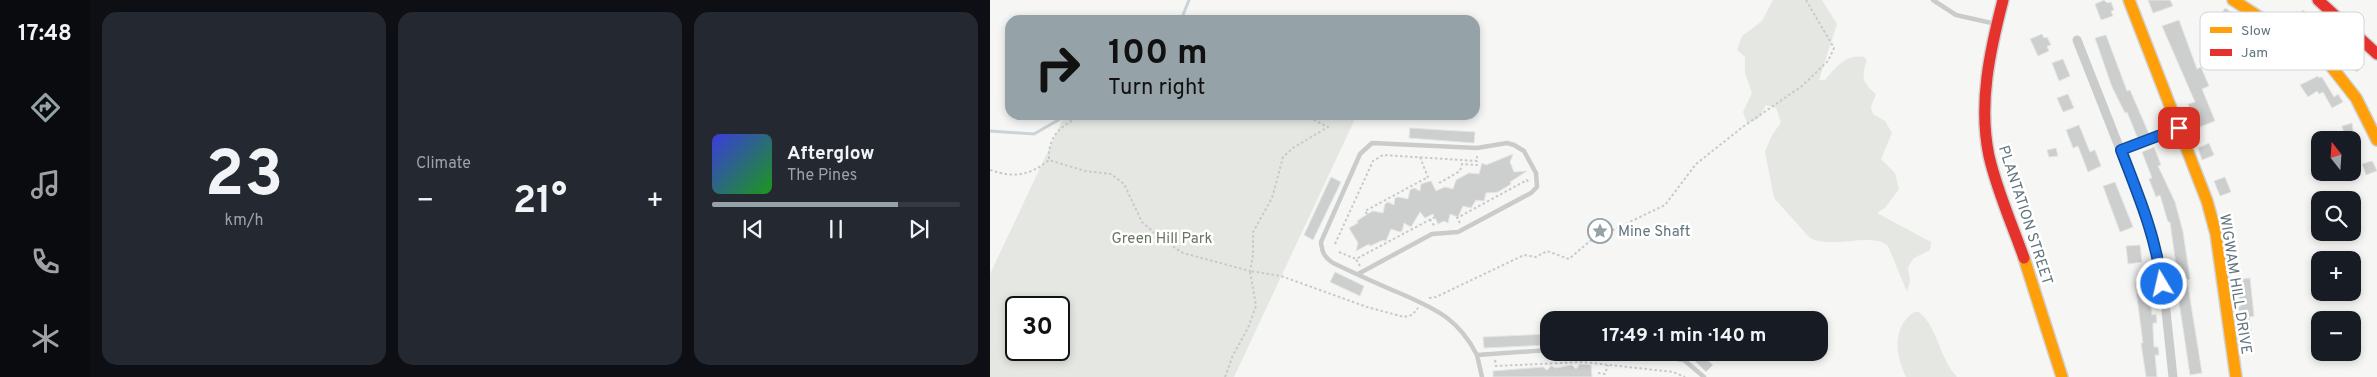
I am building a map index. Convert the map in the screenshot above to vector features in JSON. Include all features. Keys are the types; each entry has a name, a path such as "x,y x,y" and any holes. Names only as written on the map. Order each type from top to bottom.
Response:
{"street":[{"name":"PLANTATION STREET","path":"2003,0 1996,24 1988,72 1987,142 2000,192 2037,296 2062,377"},
{"name":"WIGWAM HILL DRIVE","path":"2129,0 2203,188 2216,234 2236,377"},
{"path":"2233,0 2251,12"},
{"path":"2318,0 2332,12"},
{"path":"2077,40 2155,240 2164,292 2173,377"},
{"path":"2364,40 2377,54"},
{"path":"2336,70 2364,112 2377,140"}],"lane":[{"path":"1933,0 1956,15 1996,24"},
{"path":"2121,150 2179,128"},
{"path":"1358,274 1432,234 1458,232 1531,193 1537,187 1538,182 1524,151 1507,143 1476,148 1372,142 1360,154 1321,242 1322,251 1326,259 1358,274 1438,310 1452,320 1470,342 1477,355 1482,377"},
{"path":"1477,355 1540,351"},
{"path":"1685,361 1704,377"}],"path":[{"path":"1049,160 1085,171 1111,174 1124,184 1142,222 1183,253 1201,256 1214,262 1250,271 1281,276 1367,308 1404,317 1412,315 1428,298 1436,297 1524,255 1536,257 1547,251 1569,259 1590,241 1665,205 1696,164 1744,126 1782,101 1828,61 1834,48 1806,0"},
{"path":"1049,160 1048,150 1060,127 1073,120"},
{"path":"1225,377 1256,306 1250,271 1253,254 1253,232 1272,198 1283,157 1293,148 1328,127 1314,120"},
{"path":"1439,183 1460,171 1462,164 1477,165 1479,154"},
{"path":"1335,244 1374,161 1383,155 1477,161"},
{"path":"1367,214 1365,211 1428,179 1420,157"},
{"path":"990,170 1002,174 1026,175 1049,160"},
{"path":"1457,226 1460,224 1457,218 1527,180 1530,186"},
{"path":"1356,260 1435,217"},
{"path":"1430,220 1434,227 1439,229"},
{"path":"1339,252 1356,260 1363,272"},
{"path":"1490,360 1495,359 1496,366 1583,362 1609,364 1672,372 1685,377"},
{"path":"1598,373 1605,374 1609,364"}],"green space":[{"path":"1773,0 1822,0 1837,24 1819,80 1825,80 1837,66 1847,60 1864,57 1867,60 1864,79 1876,94 1871,107 1873,114 1885,121 1892,133 1881,159 1895,173 1899,189 1885,208 1877,213 1931,242 1930,250 1914,258 1908,267 1910,281 1907,292 1888,246 1872,240 1830,242 1810,238 1774,198 1765,152 1771,137 1781,122 1776,108 1766,105 1758,119 1747,123 1743,112 1752,93 1745,73 1745,57 1737,50 1742,36 1762,21"},
{"name":"Green Hill Park","path":"1063,120 1355,120 1234,377 990,377 990,274"},
{"path":"1914,312 1919,312 1931,326 1946,360 1957,377 1906,377 1898,351 1899,333 1907,318"}],"building":[{"path":"2104,0 2107,3 2111,2 2114,10 2111,11 2113,16 2101,20 2095,4"},
{"path":"2148,0 2170,0 2173,6 2153,13"},
{"path":"2225,8 2231,12 2222,12"},
{"path":"2179,20 2197,69 2200,68 2200,70 2202,70 2209,86 2202,89 2215,121 2197,128 2188,104 2195,102 2162,26"},
{"path":"2042,34 2044,38 2047,37 2051,45 2047,46 2049,51 2038,56 2030,39"},
{"path":"2106,35 2127,91 2130,90 2149,134 2138,139 2127,112 2125,113 2112,87 2095,38"},
{"path":"2063,59 2070,76 2059,81 2052,63"},
{"path":"2318,76 2319,78 2322,77 2334,97 2338,94 2343,102 2332,108 2323,92 2319,94 2317,91 2308,97 2300,85"},
{"path":"2068,94 2074,108 2063,112 2057,98"},
{"path":"2352,123 2353,131 2343,131 2342,126"},
{"path":"2079,125 2090,152 2095,150 2101,166 2088,172 2078,146 2073,148 2066,130"},
{"path":"1410,128 1475,132 1474,143 1409,138"},
{"path":"2209,143 2214,155 2202,160 2198,148"},
{"path":"2154,147 2161,165 2158,166 2175,202 2183,232 2190,279 2187,280 2202,373 2190,375 2178,295 2180,294 2170,222 2168,222 2160,195 2156,197 2149,179 2152,178 2142,152"},
{"path":"2056,148 2058,156 2049,157 2047,150"},
{"path":"1513,154 1510,162 1514,172 1527,171 1498,192 1486,193 1484,201 1476,200 1471,208 1463,206 1458,217 1450,214 1448,223 1444,221 1438,224 1433,214 1425,218 1420,212 1411,227 1404,223 1400,232 1391,229 1386,241 1383,240 1370,246 1369,244 1356,251 1358,243 1349,228 1369,213 1373,211 1383,213 1385,204 1388,202 1394,205 1395,198 1408,199 1410,190 1414,188 1420,191 1421,184 1431,181 1436,191 1445,187 1453,189 1456,180 1469,173 1479,174 1482,163 1486,165"},
{"path":"2371,161 2377,171 2366,175 2362,164"},
{"path":"1331,177 1341,182 1313,240 1304,235"},
{"path":"2225,177 2231,192 2220,196 2214,181"},
{"path":"2115,182 2133,227 2120,232 2103,186"},
{"path":"2140,245 2142,262 2128,264 2126,246"},
{"path":"1335,272 1364,286 1360,296 1330,282"},
{"path":"2250,278 2254,316 2249,317 2252,335 2239,338 2236,322 2241,321 2238,307 2241,306 2235,280"},
{"path":"2148,280 2148,284 2152,284 2153,292 2149,292 2152,315 2156,314 2157,323 2153,323 2153,330 2154,347 2158,347 2159,355 2155,355 2157,377 2146,377 2135,282"},
{"path":"1540,334 1540,345 1484,348 1483,337"},
{"path":"1695,361 1708,361 1713,365 1706,372"},
{"path":"1580,364 1591,365 1592,377 1493,377 1493,371 1543,367 1547,370 1551,366 1556,368 1572,365 1576,369"}],"waterway":[{"path":"1183,15 1189,0"},
{"path":"990,131 1034,134 1058,120"}],"traffic: slow":[{"path":"2129,0 2207,201 2216,234 2236,377"},
{"path":"2233,0 2251,12"},
{"path":"2334,70 2356,98 2377,140"},
{"path":"2024,258 2062,377"}],"traffic: jam":[{"path":"2003,0 1987,77 1985,97 1986,136 1996,182 2024,258"},
{"path":"2318,0 2331,12"},
{"path":"2364,42 2377,54"}],"place":[{"name":"Mine Shaft","path":"1600,231"}],"route":[{"path":"2162,284 2155,240 2121,150 2179,128"}]}
